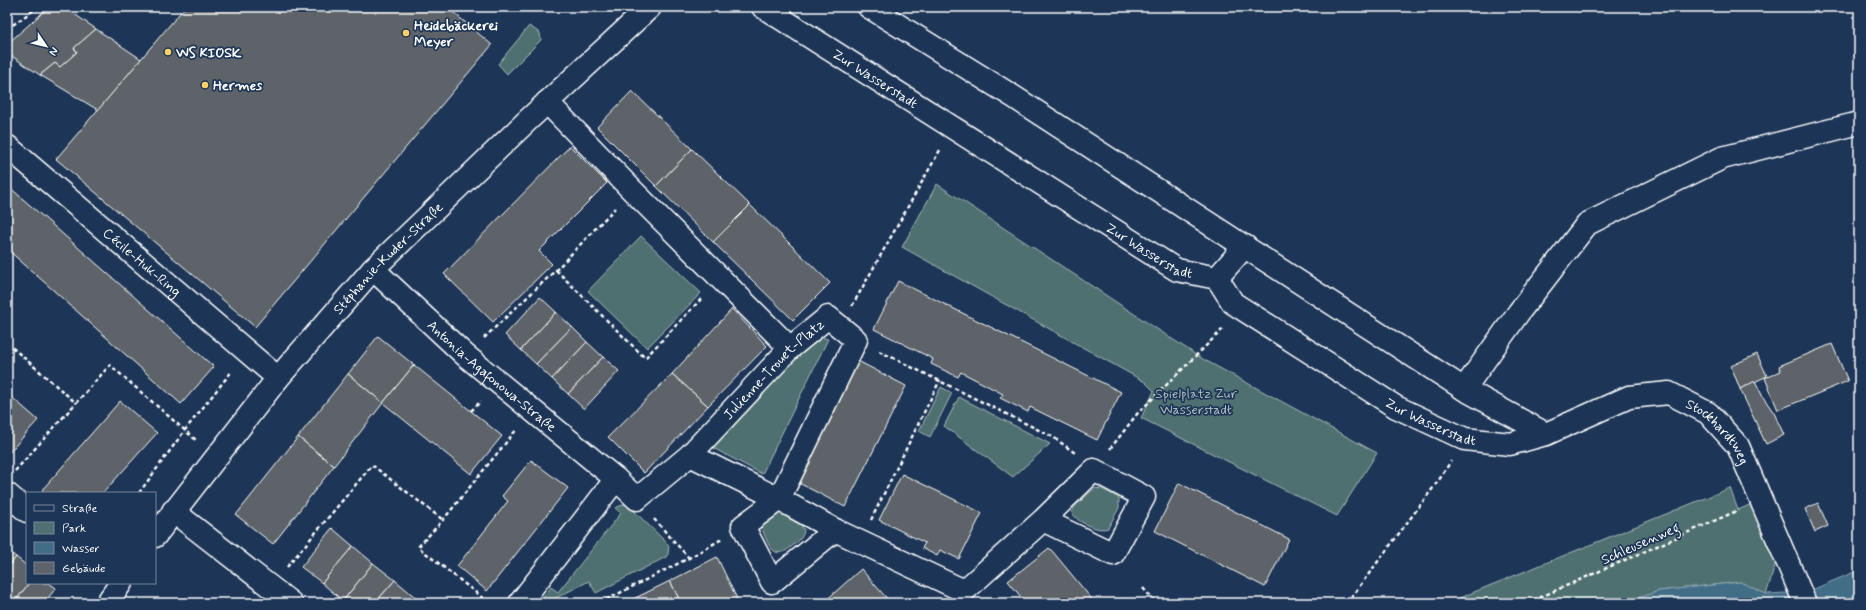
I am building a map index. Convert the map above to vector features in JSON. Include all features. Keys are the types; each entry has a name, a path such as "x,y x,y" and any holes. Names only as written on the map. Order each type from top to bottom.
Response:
{"street":[{"name":"Stéphanie-Kuder-Straße","path":"156,535 278,378 372,269 547,102 650,7"},
{"name":"Zur Wasserstadt","path":"763,7 1177,270 1218,278 1233,303 1396,407 1465,439 1510,444 1546,434"},
{"path":"869,7 1014,97 1464,389 1546,434"},
{"path":"547,102 632,190 790,348"},
{"path":"1464,389 1518,312 1587,224 1722,158 1859,123"},
{"name":"Cécile-Huk-Ring","path":"7,146 278,378"},
{"path":"1218,278 1245,246"},
{"name":"Antonia-Agafonowa-Straße","path":"372,269 465,356 616,479"},
{"name":"Julienne-Trouet-Platz","path":"637,499 690,455 790,348 828,317 848,333"},
{"path":"834,530 772,582 743,526 778,499 848,333"},
{"name":"Stockhardtweg","path":"1546,434 1629,397 1669,393 1708,413 1738,446 1805,603"},
{"path":"690,455 778,499 834,530 964,591 1043,520 1094,470 1144,497 1113,554 1043,520"},
{"path":"520,603 616,479 637,499"},
{"path":"10,484 26,509"},
{"path":"173,511 292,603"}],"path":[{"path":"7,29 38,7"},
{"path":"952,127 848,333 1053,437 1067,446 1094,470 1137,414 1242,309"},
{"path":"465,356 556,270 632,190"},
{"path":"556,270 645,358 720,279"},
{"path":"7,343 76,403"},
{"path":"140,492 185,430 248,351"},
{"path":"10,484 76,403 110,365 216,457"},
{"path":"860,542 940,380"},
{"path":"489,603 418,548 443,520 532,410"},
{"path":"1347,603 1439,480 1465,439"},
{"path":"271,587 372,465 443,520"},
{"path":"637,499 689,558"},
{"name":"Schleusenweg","path":"1527,603 1762,500"},
{"path":"600,603 689,558 743,526"},
{"path":"1143,588 1156,603"}],"green space":[{"path":"529,26 540,33 541,40 507,74 498,64"},
{"name":"Spielplatz Zur Wasserstadt","path":"937,184 1201,358 1377,453 1337,516 1141,418 1154,391 1145,382 902,247"},
{"path":"641,236 701,293 647,348 588,291"},
{"path":"817,336 828,339 762,474 713,448 711,443 805,341"},
{"path":"941,387 952,393 930,437 919,431"},
{"path":"959,397 1050,444 1013,477 944,426"},
{"path":"1095,488 1102,489 1119,498 1119,508 1108,528 1099,529 1083,523 1072,513 1074,507"},
{"path":"1730,488 1738,510 1761,500 1781,546 1766,595 1740,582 1659,591 1625,603 1447,603"},
{"path":"625,504 629,506 669,545 668,554 666,557 596,593 589,581 546,603 539,603 551,587 558,592 621,513 615,508"},
{"path":"775,510 798,521 804,530 801,538 797,542 784,552 779,553 771,548 760,524"}],"water":[{"path":"1859,570 1859,603 1625,603 1659,591 1740,582 1766,594 1807,592"}],"building":[{"path":"49,7 64,7 96,29 74,48 77,52 60,67 55,63 40,75 7,53 7,44"},
{"path":"185,7 447,7 492,45 255,327 56,159"},
{"path":"96,29 141,59 98,110 40,75 55,63 60,67 77,52 74,48"},
{"path":"632,91 692,149 656,186 597,127"},
{"path":"570,146 607,183 539,251 552,264 493,322 444,274"},
{"path":"692,149 750,205 713,242 656,186"},
{"path":"7,185 214,367 181,404 7,249"},
{"path":"750,205 830,283 793,320 713,242"},
{"path":"898,281 1121,392 1097,440 1030,407 1028,412 1000,398 1003,394 961,372 958,377 931,364 933,359 874,329"},
{"path":"540,297 556,312 521,350 505,335"},
{"path":"732,309 767,346 708,406 672,374"},
{"path":"556,312 572,327 536,364 521,350"},
{"path":"572,327 587,342 552,379 536,364"},
{"path":"378,336 414,365 383,403 348,374"},
{"path":"587,342 603,357 568,394 552,379"},
{"path":"1832,344 1848,381 1778,410 1765,378 1781,371 1779,366"},
{"path":"1757,354 1767,376 1740,389 1731,366"},
{"path":"603,357 619,371 584,409 568,394"},
{"path":"858,361 906,386 845,507 797,482"},
{"path":"414,365 502,436 471,474 383,403"},
{"path":"348,374 383,403 334,466 298,437"},
{"path":"672,374 708,406 644,473 608,437"},
{"path":"1755,381 1763,397 1774,413 1784,435 1766,444 1740,389"},
{"path":"7,393 38,420 7,455"},
{"path":"120,401 157,433 104,492 44,492 42,490"},
{"path":"298,437 334,466 273,544 236,515"},
{"path":"531,460 568,488 487,591 457,566 508,501 502,496"},
{"path":"902,474 982,513 959,559 940,550 937,556 922,548 925,543 879,520"},
{"path":"1179,483 1289,539 1265,587 1155,531"},
{"path":"1818,503 1828,526 1815,532 1805,509"},
{"path":"332,528 353,546 322,583 301,567"},
{"path":"353,546 373,563 343,601 322,583"},
{"path":"1049,548 1095,603 1026,603 1008,581"},
{"path":"7,550 16,557 7,569"},
{"path":"16,557 26,565 26,584 28,584 14,603 7,603 7,569"},
{"path":"717,557 739,603 681,603 670,581"},
{"path":"373,563 395,580 375,603 346,603 343,601"},
{"path":"861,569 891,603 823,603"},
{"path":"395,580 415,597 410,603 375,603"},
{"path":"670,581 681,603 625,603"},
{"path":"28,584 50,584 56,588 44,603 14,603"},
{"path":"415,597 423,603 410,603"}],"place":[{"name":"Heidebäckerei Meyer","path":"406,33"},
{"name":"WS KIOSK","path":"168,52"},
{"name":"Hermes","path":"205,85"}]}
